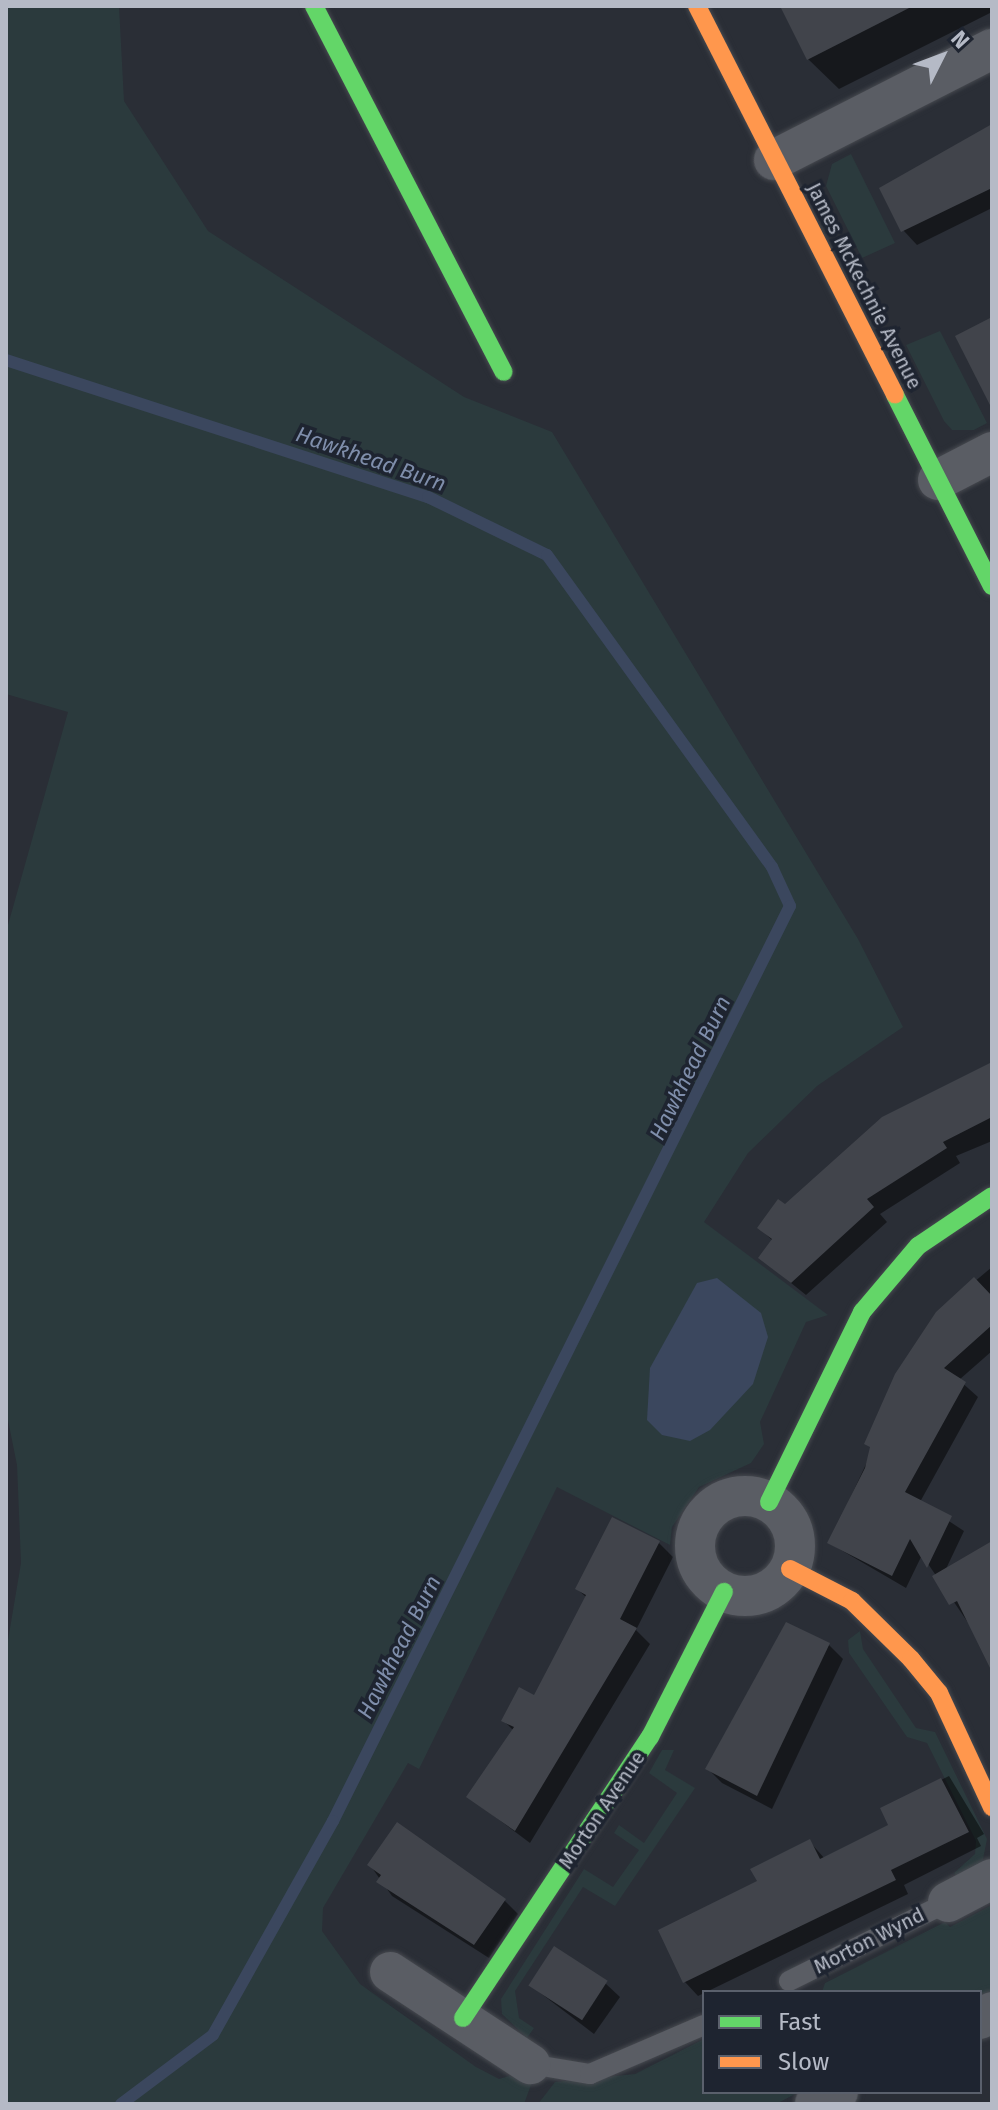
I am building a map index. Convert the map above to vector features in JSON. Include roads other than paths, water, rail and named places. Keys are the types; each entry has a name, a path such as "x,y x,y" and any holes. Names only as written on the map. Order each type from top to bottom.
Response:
{"street":[{"path":"314,6 504,372"},
{"name":"James McKechnie Avenue","path":"697,6 992,586"},
{"path":"774,160 992,49"},
{"path":"938,480 992,452"},
{"path":"769,1502 862,1312 918,1246 992,1196"},
{"path":"730,1498 769,1502 793,1532 790,1569 761,1594 724,1592 698,1562 700,1523 730,1498"},
{"path":"790,1569 852,1601 911,1659 939,1693 992,1807"},
{"name":"Morton Avenue","path":"463,2018 650,1737 724,1592"},
{"path":"948,1902 992,1879"},
{"path":"390,1972 530,2064"},
{"path":"815,2104 834,2094"}],"lane":[{"name":"Morton Wynd","path":"789,1981 948,1902"},
{"path":"530,2064 590,2074 702,2026"}],"water":[{"path":"717,1278 761,1313 768,1337 753,1384 710,1430 690,1441 662,1435 647,1420 650,1368 697,1283"}],"waterway":[{"name":"Hawkhead Burn","path":"6,360 428,497 547,555 772,867 790,906 333,1821 213,2035 121,2104"}]}
